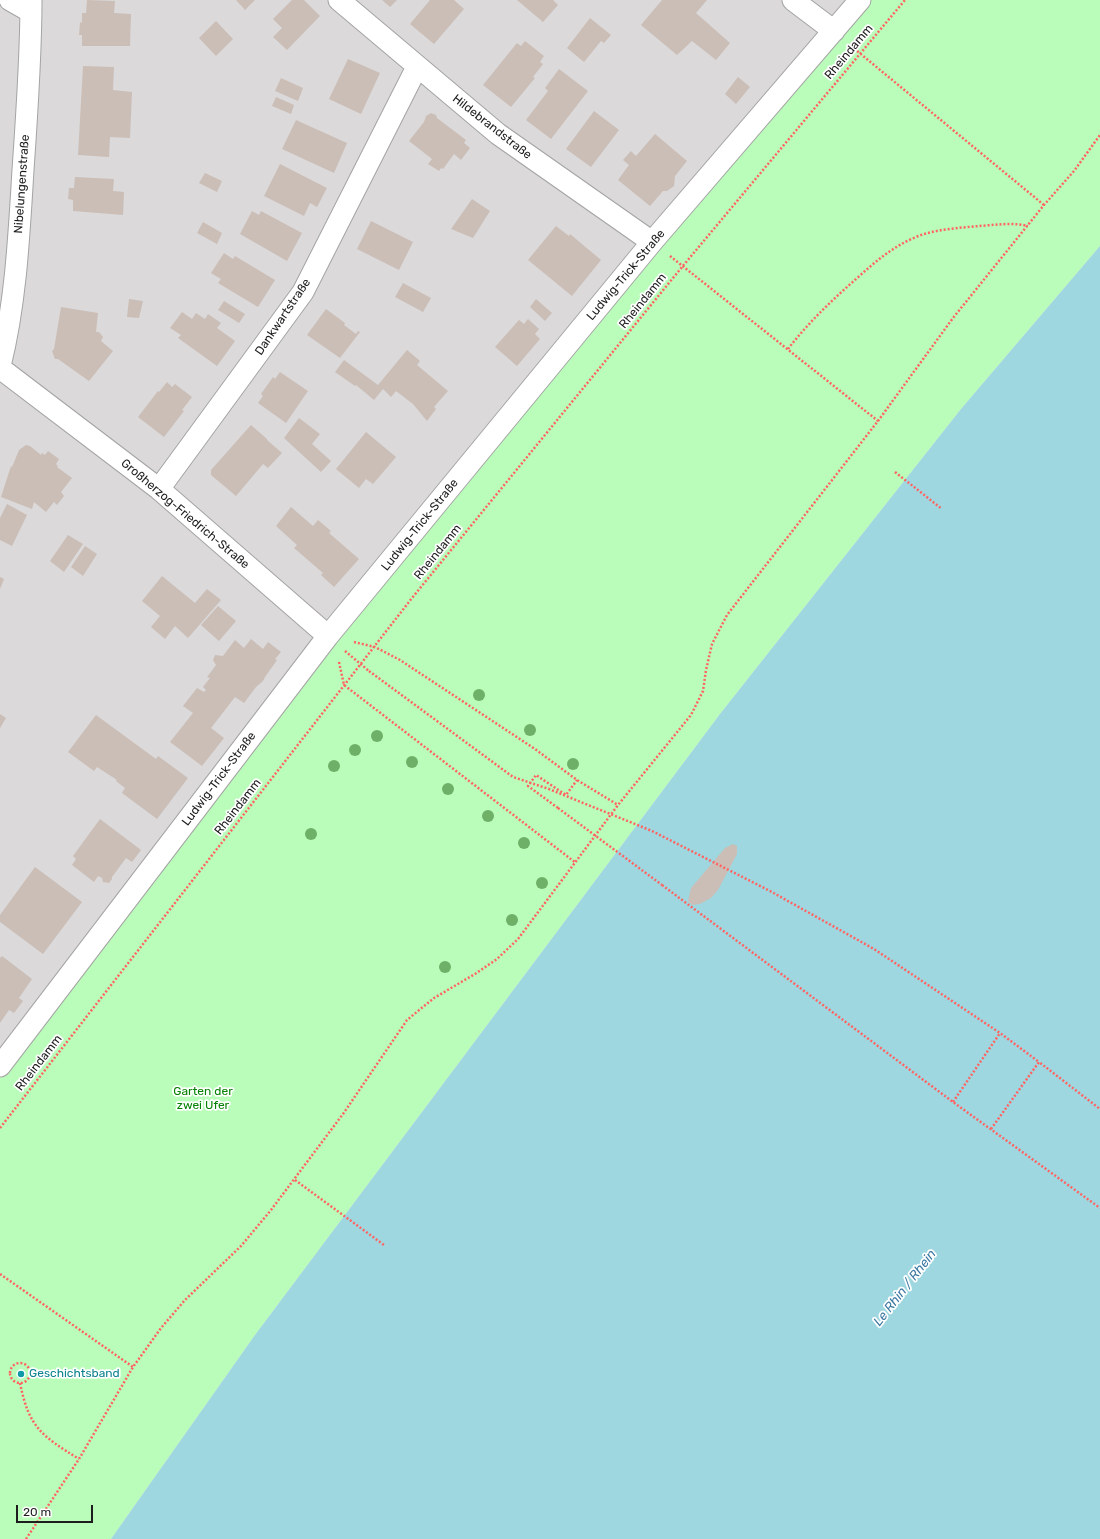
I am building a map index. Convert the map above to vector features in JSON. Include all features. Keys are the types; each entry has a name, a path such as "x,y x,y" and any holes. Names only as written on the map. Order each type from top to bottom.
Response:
{"street":[{"path":"10,0 31,6"},
{"name":"Hildebrandstraße","path":"339,0 498,134 660,249"},
{"path":"793,0 834,31"},
{"name":"Ludwig-Trick-Straße","path":"0,1066 328,636 660,249 860,0"},
{"name":"Nibelungenstraße","path":"0,367 6,340 18,250 28,86 31,6"},
{"name":"Dankwartstraße","path":"159,489 302,292 417,67"},
{"name":"Großherzog-Friedrich-Straße","path":"0,367 159,489 328,636"}],"path":[{"name":"Rheindamm","path":"0,1128 412,598 682,267 905,0"},
{"path":"860,53 1044,205"},
{"path":"26,1539 79,1459 133,1367 161,1328 185,1300 240,1246 295,1180 343,1114 407,1020 434,998 481,970 518,939 618,805 691,715 703,691 712,644 727,615 878,420 953,318 1044,205 1074,171 1100,135"},
{"path":"788,349 801,332 834,298 884,254 917,237 962,228 1005,224 1028,226"},
{"path":"660,249 878,420"},
{"path":"895,472 942,509"},
{"path":"328,636 369,671 513,777 549,789 652,831 770,891 874,949 1000,1033 1100,1109"},
{"path":"375,647 407,664 535,749 577,780 618,805"},
{"path":"344,685 576,863"},
{"path":"577,780 566,795 536,775 528,786 953,1102 1100,1208"},
{"path":"953,1102 1000,1033"},
{"path":"991,1129 1039,1062"},
{"path":"295,1180 384,1246"},
{"path":"0,1274 133,1367"},
{"path":"21,1362 28,1365 31,1373 28,1380 20,1383 13,1380 10,1372 13,1365 21,1362"},
{"path":"20,1383 24,1401 32,1421 44,1435 79,1459"}],"shaded area":[{"path":"0,0 852,0 0,1064"}],"green space":[{"name":"Garten der zwei Ufer","path":"852,0 1100,0 1100,246 961,409 720,714 255,1335 111,1539 0,1539 0,1064 63,979"}],"water":[{"name":"Le Rhin / Rhein","path":"1100,246 1100,1539 111,1539 255,1335 720,714 961,409"}],"building":[{"path":"87,0 115,1 114,13 131,14 130,46 82,46 82,35 79,35 80,22 82,23 82,13 86,13"},
{"path":"236,0 255,0 245,10"},
{"path":"292,0 304,0 320,16 287,50 273,37 282,28 273,19"},
{"path":"382,0 397,0 390,7"},
{"path":"430,0 454,0 464,9 434,44 410,24"},
{"path":"517,0 553,0 558,5 543,22"},
{"path":"662,0 707,0 696,13 730,43 716,60 692,41 677,55 641,25"},
{"path":"590,18 611,35 604,43 601,41 584,62 567,48"},
{"path":"216,21 233,39 216,56 199,38"},
{"path":"525,41 544,56 540,62 543,64 533,77 535,78 511,107 483,85 517,43 521,46"},
{"path":"348,59 380,73 361,114 329,99"},
{"path":"83,66 114,67 113,90 132,92 130,138 110,137 109,157 78,155"},
{"path":"559,69 588,91 551,139 526,120 548,91 545,88"},
{"path":"738,77 750,87 736,104 725,94"},
{"path":"281,78 303,88 298,101 275,91"},
{"path":"276,97 294,105 291,114 272,106"},
{"path":"594,111 619,130 591,167 566,149"},
{"path":"431,113 436,115 437,118 466,140 464,143 470,148 461,160 454,154 443,169 441,168 439,171 428,164 432,159 409,141 424,122 426,116"},
{"path":"296,120 347,143 334,173 282,149"},
{"path":"655,134 687,161 675,176 674,186 667,191 663,191 650,206 618,180 629,165 623,160 631,151 636,156"},
{"path":"280,164 327,188 317,207 310,203 304,216 264,196"},
{"path":"205,173 222,181 217,192 199,183"},
{"path":"75,177 114,179 113,191 124,192 123,215 73,211 73,200 68,199 69,188 74,188"},
{"path":"472,199 490,211 473,238 451,229"},
{"path":"252,211 259,215 261,211 302,233 287,261 240,234"},
{"path":"371,221 413,242 399,270 357,249"},
{"path":"203,222 222,233 217,244 197,233"},
{"path":"556,226 569,236 570,234 601,260 572,296 528,260"},
{"path":"224,253 233,259 235,256 275,280 258,307 218,283 221,279 211,273"},
{"path":"403,283 431,298 423,312 395,297"},
{"path":"129,299 143,301 139,318 127,317"},
{"path":"536,299 552,313 545,321 530,307"},
{"path":"224,301 245,314 239,323 218,310"},
{"path":"61,307 98,313 96,332 99,332 103,337 101,341 113,351 89,381 58,359 55,359 52,351 54,349"},
{"path":"326,309 345,323 344,325 356,334 358,331 360,332 340,358 307,335"},
{"path":"182,312 192,319 196,313 205,319 208,314 221,323 217,328 235,341 217,366 178,338 181,335 170,328"},
{"path":"528,319 539,329 535,334 540,339 517,366 495,347 519,320 524,324"},
{"path":"407,350 420,361 417,365 448,391 434,407 436,409 427,421 413,404 396,391 391,397 383,389 374,400 356,385 355,386 335,372 344,360 378,385"},
{"path":"280,372 308,391 286,423 258,403 263,396 261,394 273,377 275,379"},
{"path":"167,382 172,387 175,384 192,397 182,410 184,411 164,437 138,417"},
{"path":"299,418 320,434 312,444 331,461 321,472 284,438"},
{"path":"251,425 282,453 268,468 263,464 236,496 211,475 211,470"},
{"path":"366,432 396,457 373,484 366,479 359,488 336,469"},
{"path":"26,445 30,446 41,455 42,453 45,455 48,451 59,459 56,464 58,466 57,467 72,478 61,492 64,496 57,505 54,502 46,512 34,502 32,509 1,497 11,466 12,467 19,450"},
{"path":"7,504 27,515 12,546 0,540 0,518"},
{"path":"291,507 313,526 318,520 331,531 329,533 359,559 334,587 321,575 323,573 294,548 297,545 276,526"},
{"path":"68,535 83,544 64,572 50,561"},
{"path":"85,546 97,554 83,576 71,567"},
{"path":"162,576 195,603 207,589 221,600 188,638 175,626 165,639 151,627 160,616 142,601"},
{"path":"0,577 4,579 0,589"},
{"path":"218,606 236,621 219,641 201,625"},
{"path":"251,639 263,649 268,642 281,652 275,659 277,660 263,681 256,687 244,703 235,697 211,728 224,738 202,766 170,742 193,713 183,706 197,688 204,692 206,690 203,687 210,678 207,677 216,665 213,660 215,655 223,656 235,640 244,648"},
{"path":"0,714 6,718 0,728"},
{"path":"96,715 156,759 158,756 188,778 157,819 122,793 125,788 116,781 117,780 97,767 94,771 68,752"},
{"path":"100,819 141,850 132,862 126,858 109,883 103,882 102,878 98,876 94,882 72,865 76,859 73,856"},
{"path":"733,844 737,846 737,854 718,890 711,898 700,904 692,905 688,901 691,888 725,848"},
{"path":"35,867 82,902 43,954 0,922 0,915"},
{"path":"2,956 32,979 19,998 23,1001 14,1013 9,1010 0,1023 0,958"}],"place":[{"name":"Geschichtsband","path":"21,1374"}]}
